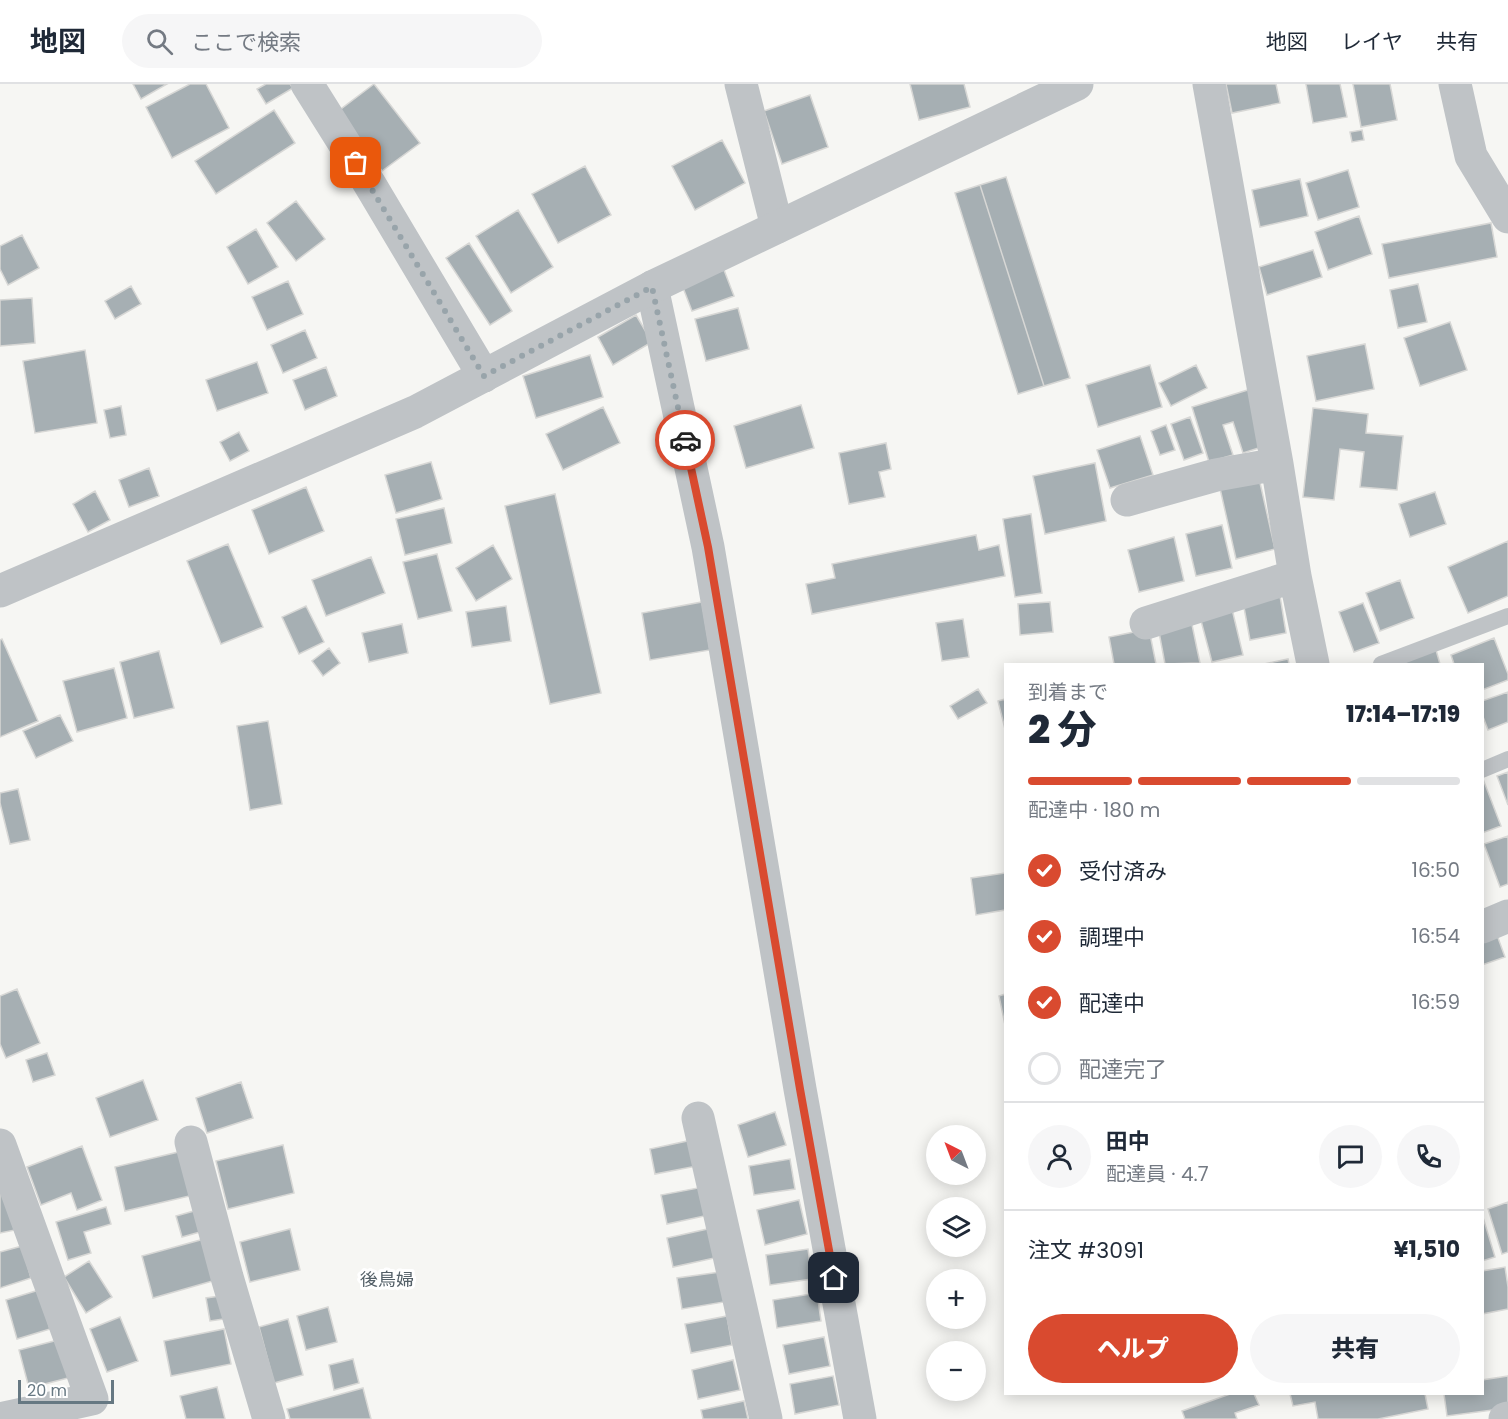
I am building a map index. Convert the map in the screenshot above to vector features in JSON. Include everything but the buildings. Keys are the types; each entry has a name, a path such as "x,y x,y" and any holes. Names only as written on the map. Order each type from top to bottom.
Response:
{"street":[{"path":"307,84 484,376"},
{"path":"741,84 777,227"},
{"path":"0,591 415,412 652,287 1077,84"},
{"path":"1209,84 1295,576 1313,663"},
{"path":"1455,84 1471,156 1508,217"},
{"path":"652,287 708,547 798,1077 860,1419"},
{"path":"1127,500 1216,475 1277,464"},
{"path":"1146,623 1295,576"},
{"path":"1484,926 1508,916"},
{"path":"698,1118 766,1419"},
{"path":"191,1142 227,1277 269,1419"},
{"path":"0,1144 92,1399 0,1419"}],"lane":[{"path":"1384,663 1508,616"},
{"path":"1484,769 1508,759"}],"way so far":[{"path":"356,163 484,376 652,287 685,440"}],"district":[{"name":"後鳥婦","path":"387,1279"}],"route":[{"path":"685,440 708,547 834,1278"}]}
